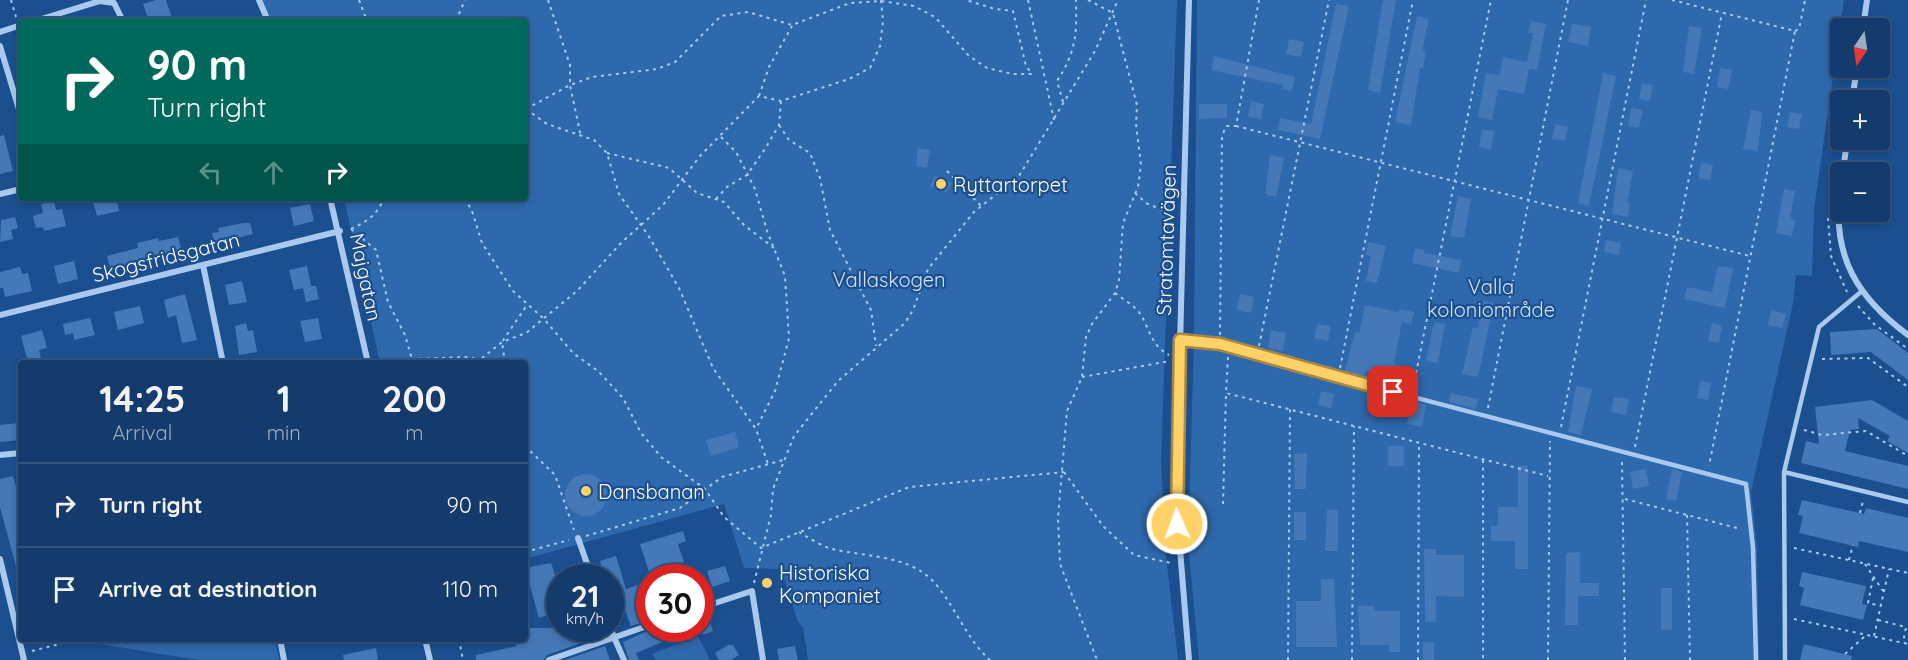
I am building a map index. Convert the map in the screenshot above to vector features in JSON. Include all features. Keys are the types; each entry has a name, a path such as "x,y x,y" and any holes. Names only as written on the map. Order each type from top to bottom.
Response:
{"street":[{"path":"259,0 267,18"},
{"name":"Stratomtavägen","path":"1189,0 1176,500 1179,565 1190,660"},
{"path":"1864,18 1867,0"},
{"path":"46,18 100,1 114,3 122,18"},
{"path":"0,32 18,27"},
{"path":"0,46 18,96"},
{"path":"0,194 18,190"},
{"name":"Majgatan","path":"331,201 340,231 367,360"},
{"path":"1838,222 1844,257 1862,291 1883,315 1908,335"},
{"name":"Skogsfridsgatan","path":"0,315 340,231"},
{"path":"203,265 222,360"},
{"path":"0,455 18,453"},
{"path":"578,538 587,564"},
{"path":"0,559 18,636"},
{"path":"714,603 752,591 762,659"},
{"path":"19,642 23,657"},
{"path":"281,642 284,660"},
{"path":"426,642 430,660"},
{"path":"549,660 600,642"},
{"path":"616,642 624,660"}],"lane":[{"path":"1785,660 1784,472 1819,327 1862,291"},
{"path":"1180,340 1229,346 1411,397 1746,484 1751,531 1756,660"},
{"path":"1784,472 1908,502"}],"path":[{"path":"11,0 18,20"},
{"path":"359,0 366,18"},
{"path":"457,18 465,0"},
{"path":"548,0 570,65 570,85 581,137"},
{"path":"843,6 846,0"},
{"path":"528,108 570,85 592,77 657,69 675,62 721,16 748,12 792,25 843,6 882,0 914,6 935,17 969,56 987,68 1012,74 1032,74 1026,66 1013,10 995,9 966,0"},
{"path":"759,96 781,101 849,79 870,69 880,46 883,21 882,0"},
{"path":"1028,0 1054,120"},
{"path":"1064,103 1057,81 1070,60 1077,31 1076,0"},
{"path":"1088,0 1113,13 1137,105 1136,124 1141,165 1135,193 1123,223 1116,293 1092,324 1086,337 1082,377 1067,411 1063,449 1064,472 1058,518 1060,564 1098,660"},
{"path":"752,591 771,515 773,489 794,436 838,381 905,323 913,310 928,269 981,206 1019,176 1095,51 1118,0"},
{"path":"1236,126 1259,0"},
{"path":"1258,355 1329,0"},
{"path":"1338,376 1413,0"},
{"path":"1411,397 1491,0"},
{"path":"1486,417 1568,0"},
{"path":"1559,435 1646,0"},
{"path":"1672,0 1795,31"},
{"path":"1707,475 1795,31 1799,29 1805,0"},
{"path":"1633,456 1722,13"},
{"path":"502,342 526,333 577,291 621,243 663,205 700,156 759,96 769,67 792,25"},
{"path":"716,199 728,187 747,175 779,125 781,101"},
{"path":"528,110 547,124 594,140 607,153 619,194 680,288 713,368 756,429 768,464"},
{"path":"779,125 789,140 810,153 820,178 830,230 871,310 876,348"},
{"path":"1220,344 1222,136 1226,126 1236,126 1750,256"},
{"path":"721,137 736,152 747,175 785,276 789,338 775,391 756,429"},
{"path":"607,153 669,168 697,193 724,202 744,225 774,248"},
{"path":"947,171 981,206"},
{"path":"1135,193 1159,211 1183,218"},
{"path":"383,201 379,210 370,220 351,229 376,250 388,302 405,335 412,359 470,357 474,360"},
{"path":"467,201 482,243 513,291 544,319 573,353 598,371 623,398 641,433 661,457 705,489 724,518 761,548"},
{"path":"1116,293 1138,311 1160,350 1179,361"},
{"path":"480,360 502,342 527,305"},
{"path":"502,342 505,360"},
{"path":"1223,504 1229,346"},
{"path":"1811,360 1868,358 1908,387"},
{"path":"1082,377 1179,361"},
{"path":"1226,393 1548,476"},
{"path":"1288,660 1290,409"},
{"path":"1353,660 1354,426"},
{"path":"1795,427 1822,435 1866,431 1908,456"},
{"path":"1548,660 1548,476 1551,434"},
{"path":"1418,660 1419,443"},
{"path":"528,449 555,475 578,538"},
{"path":"1624,453 1622,480 1625,500 1625,660"},
{"path":"528,551 680,508 722,477 783,460"},
{"path":"1483,460 1484,660"},
{"path":"1064,472 1103,526 1134,555 1179,565"},
{"path":"761,548 909,487 1064,472"},
{"path":"1860,513 1865,491"},
{"path":"1625,500 1751,531"},
{"path":"1687,515 1690,660"},
{"path":"799,532 829,548 896,560 923,573 949,603 967,635 990,660"},
{"path":"1849,560 1852,545"},
{"path":"1785,547 1908,573"},
{"path":"1865,564 1884,592"},
{"path":"1874,637 1889,569"},
{"path":"1873,578 1868,603 1881,606"},
{"path":"1785,617 1908,644"},
{"path":"1878,620 1906,627 1903,643"},
{"path":"1845,654 1865,635"},
{"path":"23,657 70,642"},
{"path":"460,642 464,660"}],"green space":[{"name":"Vallaskogen","path":"262,0 1177,0 1161,462 1166,556 1178,660 808,660 803,627 798,622 781,569 744,568 724,504 528,558 528,360 379,360 345,201 528,201 528,18 269,18"},
{"name":"Valla koloniområde","path":"1197,0 1844,0 1841,18 1830,18 1830,78 1833,78 1814,209 1812,276 1796,275 1793,303 1751,492 1757,548 1759,660 1199,660 1188,543 1194,340"},
{"path":"87,642 276,642 279,660 198,660"},
{"path":"683,642 701,642 710,660 656,660 652,654"}],"building":[{"path":"166,0 172,18 148,18 143,4"},
{"path":"1383,0 1396,0 1380,93 1368,90"},
{"path":"1336,4 1349,6 1320,139 1278,130 1280,118 1311,124"},
{"path":"1417,16 1429,19 1422,51 1426,52 1423,68 1420,68 1411,125 1395,122"},
{"path":"1531,21 1546,24 1537,70 1529,69 1524,94 1498,89 1492,120 1478,117 1486,73 1500,75 1503,57 1527,62 1533,33 1528,33"},
{"path":"1572,24 1591,27 1588,46 1568,42"},
{"path":"1689,26 1702,28 1694,74 1683,72"},
{"path":"1289,39 1304,42 1301,57 1286,54"},
{"path":"1214,56 1295,77 1292,91 1282,89 1283,85 1211,70"},
{"path":"1720,68 1732,70 1728,89 1717,87"},
{"path":"1603,73 1616,76 1589,206 1578,203"},
{"path":"1642,83 1653,85 1650,101 1639,99"},
{"path":"1251,101 1264,104 1261,119 1248,117"},
{"path":"1199,104 1227,104 1227,118 1199,119"},
{"path":"1631,108 1643,110 1639,128 1628,126"},
{"path":"1751,110 1762,112 1758,151 1743,149"},
{"path":"1790,112 1802,114 1799,129 1787,127"},
{"path":"1555,124 1568,127 1565,141 1552,139"},
{"path":"1482,129 1494,131 1491,150 1479,147"},
{"path":"4,135 13,171 0,174 0,136"},
{"path":"918,148 930,150 927,168 916,166"},
{"path":"1270,155 1284,158 1276,197 1265,194"},
{"path":"1701,163 1713,165 1710,180 1698,178"},
{"path":"1618,168 1633,171 1627,203 1630,203 1628,217 1612,214"},
{"name":"Ryttartorpet","path":"935,176 952,183 946,192 930,186"},
{"path":"1784,189 1795,191 1790,219 1795,220 1792,236 1776,233"},
{"path":"1458,196 1471,199 1464,238 1450,236"},
{"path":"54,201 56,210 62,209 66,226 44,231 43,227 36,228 33,216 43,213 41,204"},
{"path":"93,201 117,201 119,211 97,216"},
{"path":"310,204 314,221 294,226 290,208"},
{"path":"15,217 18,228 11,230 13,239 0,242 1,220"},
{"path":"250,223 253,234 215,244 212,233 219,232 218,228"},
{"path":"178,237 182,253 163,258 162,253 141,259 142,263 111,271 107,256 138,248 137,243 158,238 159,241"},
{"path":"1606,240 1621,243 1619,255 1604,252"},
{"path":"1368,242 1386,246 1377,283 1366,281 1371,256 1366,255"},
{"path":"1415,248 1425,250 1424,253 1461,260 1459,273 1412,263"},
{"path":"74,261 78,279 58,284 54,266"},
{"path":"307,266 311,286 316,286 319,299 306,302 303,288 294,290 289,270"},
{"path":"1718,266 1733,268 1725,308 1684,299 1687,287 1712,292"},
{"path":"20,267 22,274 28,273 32,291 5,297 3,288 0,288 0,272"},
{"path":"242,281 247,302 229,305 225,285"},
{"path":"185,294 197,340 182,343 176,315 168,318 164,300"},
{"path":"1240,294 1254,297 1251,313 1237,310"},
{"path":"1483,301 1494,303 1478,377 1462,374 1473,327 1478,328"},
{"path":"1365,305 1398,312 1399,309 1414,312 1411,324 1402,322 1394,363 1397,364 1395,376 1366,371 1365,379 1344,374 1355,332 1359,333"},
{"path":"140,306 144,323 118,330 114,312"},
{"path":"1771,310 1786,314 1782,328 1768,325"},
{"path":"90,318 95,335 74,340 73,333 65,335 63,324"},
{"path":"318,318 322,339 305,342 300,321"},
{"path":"1434,322 1445,324 1438,363 1426,361"},
{"path":"246,323 248,331 253,330 257,352 239,355 235,326"},
{"path":"1712,323 1722,325 1719,343 1708,341"},
{"path":"1317,324 1331,326 1328,341 1314,338"},
{"path":"1877,329 1908,353 1908,380 1871,352 1831,355 1830,332"},
{"path":"42,330 47,348 39,350 41,360 27,360 21,336"},
{"path":"1271,330 1286,333 1283,351 1268,348"},
{"path":"1700,381 1711,383 1708,400 1697,398"},
{"path":"1576,386 1592,389 1581,435 1568,432"},
{"path":"1321,391 1334,394 1331,408 1318,405"},
{"path":"1451,393 1478,399 1476,409 1449,402"},
{"path":"1614,397 1629,399 1626,415 1611,412"},
{"path":"1872,400 1908,421 1908,453 1887,441 1890,436 1858,418 1859,429 1850,430 1845,451 1908,466 1908,489 1801,463 1806,441 1819,444 1815,407"},
{"path":"1416,402 1426,405 1422,427 1407,424 1410,409 1414,410"},
{"path":"18,423 18,440 0,442 0,425"},
{"path":"735,432 739,447 711,456 706,440"},
{"path":"1388,446 1404,446 1404,466 1388,466"},
{"path":"1307,453 1306,489 1295,489 1294,454"},
{"path":"1518,466 1528,466 1528,569 1515,569 1515,541 1491,541 1491,526 1498,526 1498,507 1518,507"},
{"path":"1646,469 1649,486 1633,489 1630,472"},
{"path":"1672,469 1682,472 1676,501 1666,499"},
{"name":"Dansbanan","path":"586,474 601,480 607,495 601,510 586,516 571,510 565,495 571,480"},
{"path":"13,476 18,495 17,570 0,507 0,479"},
{"path":"1802,500 1864,514 1866,508 1908,518 1908,552 1859,541 1858,547 1799,533 1803,516 1798,515"},
{"path":"1327,510 1338,510 1338,551 1325,551"},
{"path":"1294,512 1306,512 1306,540 1294,540"},
{"path":"683,531 686,541 678,544 684,562 646,564 640,544"},
{"path":"1424,549 1436,549 1436,555 1464,555 1464,597 1436,596 1436,622 1425,622"},
{"path":"1580,552 1580,583 1599,583 1599,596 1578,596 1578,625 1565,625 1566,553"},
{"path":"616,556 618,564 601,564 600,561"},
{"path":"551,563 546,564 546,615 539,618 528,579 528,567"},
{"path":"725,566 730,581 714,586 714,569"},
{"path":"1802,572 1866,586 1862,604 1867,605 1863,620 1800,605 1804,588 1799,586"},
{"path":"1321,579 1334,579 1337,647 1296,647 1296,601 1321,601"},
{"path":"624,582 626,589 636,586 636,624 631,626 624,608"},
{"path":"1661,588 1672,588 1672,630 1661,630"},
{"path":"1358,606 1374,606 1374,611 1400,611 1400,652 1389,652 1389,645 1360,645"},
{"path":"528,628 546,628 546,642 584,642 547,655 544,660 476,660 476,655 517,646 515,642 528,642"},
{"path":"636,636 636,642 662,642 636,653 639,660 629,660 624,642"},
{"path":"1423,642 1434,642 1434,660 1423,660"},
{"path":"1804,644 1852,656 1851,660 1800,660"},
{"path":"728,645 733,645 739,655 731,660 719,660 715,653"},
{"path":"605,646 610,660 565,660"},
{"path":"795,646 798,660 779,660 777,649"},
{"path":"376,648 378,660 344,660 343,655"}],"place":[{"name":"Ryttartorpet","path":"941,184"},
{"name":"Dansbanan","path":"586,491"},
{"name":"Historiska Kompaniet","path":"767,583"}],"route":[{"path":"1177,524 1176,448 1180,340 1220,344 1393,392"}]}
